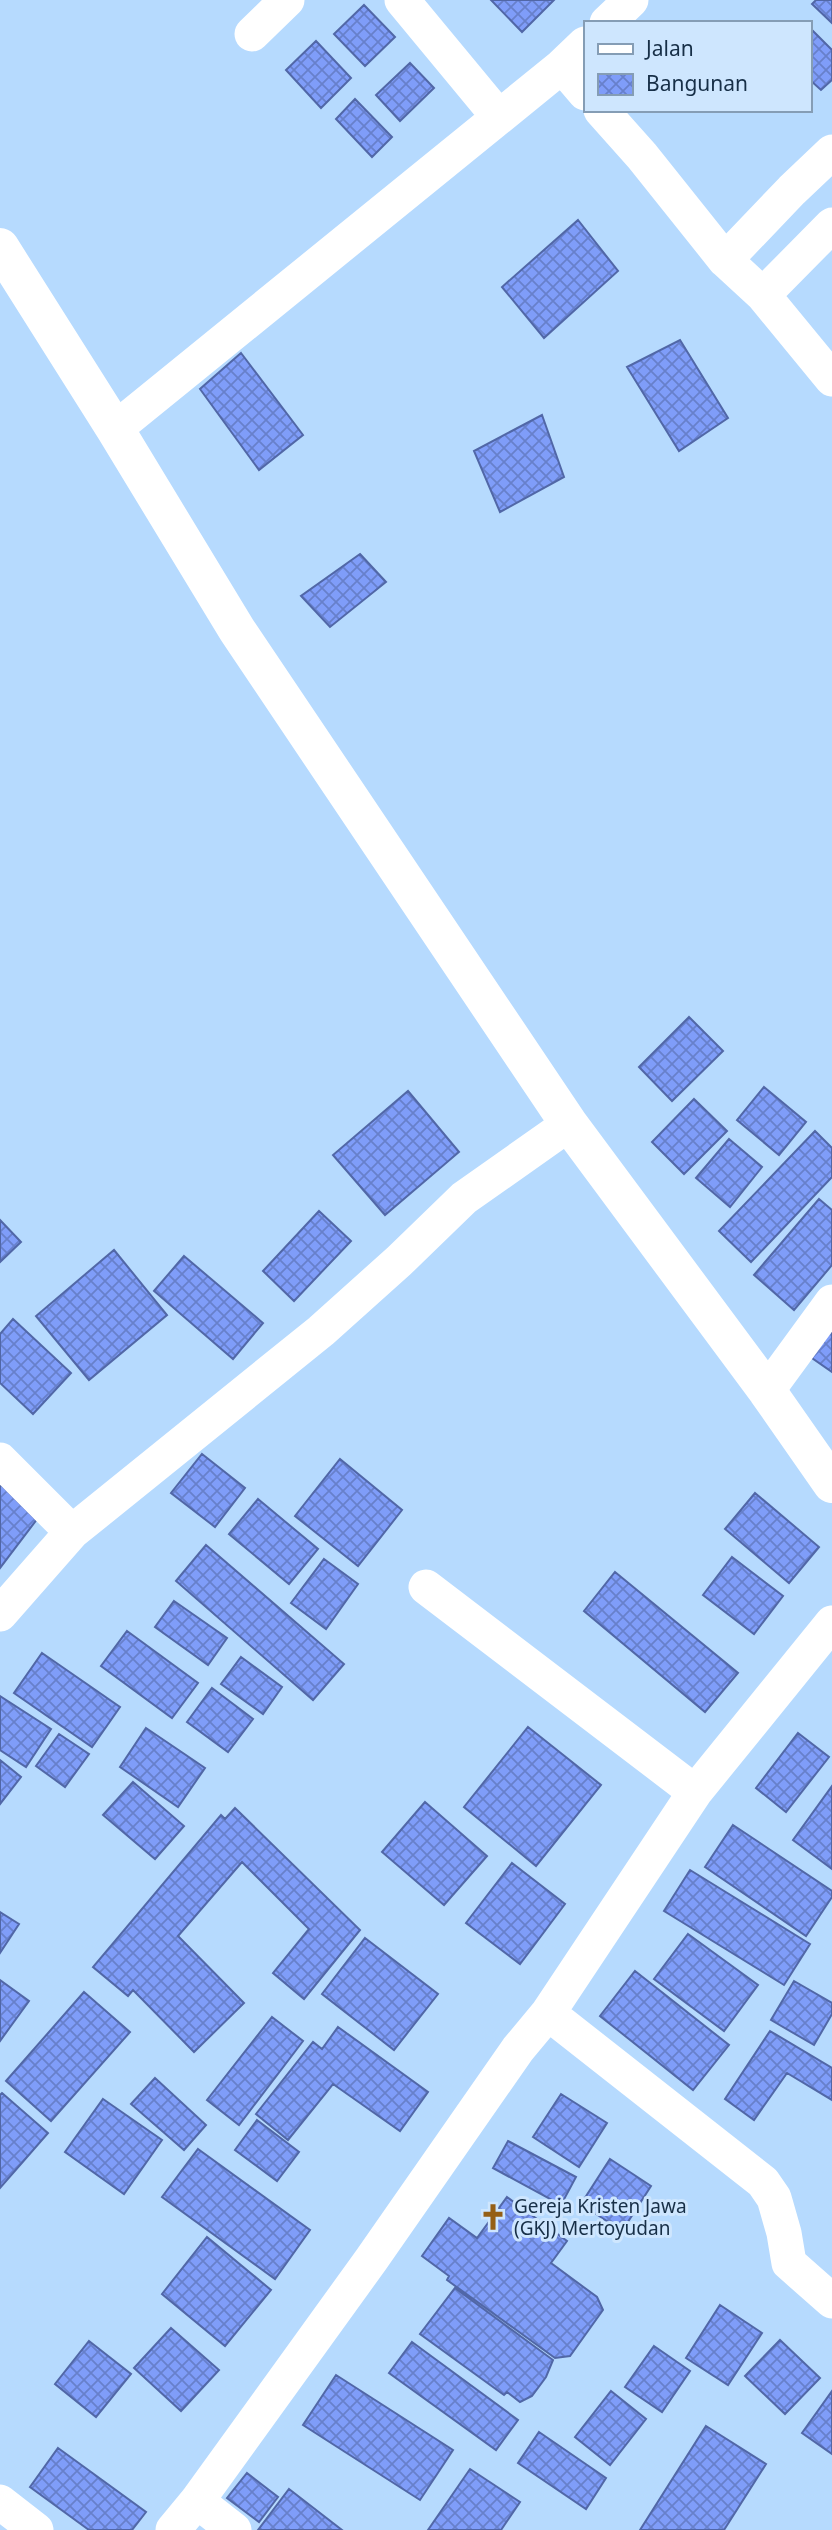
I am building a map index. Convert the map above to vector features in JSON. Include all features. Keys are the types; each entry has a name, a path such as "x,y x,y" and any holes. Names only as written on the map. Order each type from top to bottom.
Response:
{"street":[{"path":"251,34 287,0"},
{"path":"402,0 498,116"},
{"path":"609,21 631,0"},
{"path":"115,429 573,55 584,90"},
{"path":"603,112 642,156 725,260 763,295 832,379"},
{"path":"725,260 832,152"},
{"path":"763,295 832,225"},
{"path":"0,247 237,630 569,1124 767,1391 832,1484"},
{"path":"0,1614 72,1532 321,1331 399,1262 464,1198 569,1124"},
{"path":"767,1391 832,1302"},
{"path":"0,1460 72,1532"},
{"path":"426,1587 695,1792"},
{"path":"173,2530 197,2501 519,2049 548,2013 695,1792 832,1623"},
{"path":"548,2013 763,2182 774,2198 789,2263 832,2301"},
{"path":"197,2501 234,2530"},
{"path":"0,2502 36,2530"}],"building":[{"path":"491,0 554,0 522,32"},
{"path":"816,0 832,0 832,23 812,4"},
{"path":"364,5 395,37 365,66 334,34"},
{"path":"811,29 832,50 832,80 821,90 811,81"},
{"path":"316,41 351,78 321,108 286,70"},
{"path":"410,63 434,88 400,121 376,95"},
{"path":"355,99 392,137 372,157 336,119"},
{"path":"578,220 618,271 544,338 502,287"},
{"path":"680,340 728,418 679,451 627,367"},
{"path":"241,353 303,435 259,470 200,389"},
{"path":"542,415 564,477 500,512 474,451"},
{"path":"360,554 386,582 330,627 301,596"},
{"path":"689,1017 723,1051 672,1101 639,1067"},
{"path":"764,1087 806,1122 779,1155 737,1120"},
{"path":"408,1091 459,1152 385,1215 333,1155"},
{"path":"694,1099 727,1131 684,1174 652,1142"},
{"path":"815,1131 832,1148 832,1177 751,1262 719,1231"},
{"path":"729,1139 762,1167 730,1207 696,1178"},
{"path":"819,1199 832,1210 832,1265 794,1310 754,1275"},
{"path":"319,1211 351,1241 294,1301 263,1271"},
{"path":"0,1220 21,1242 0,1262"},
{"path":"114,1250 167,1315 89,1380 36,1316"},
{"path":"184,1256 263,1323 233,1359 154,1291"},
{"path":"13,1319 71,1373 33,1414 0,1383 0,1334"},
{"path":"832,1324 832,1372 809,1356"},
{"path":"202,1454 245,1488 215,1527 171,1493"},
{"path":"340,1459 402,1510 358,1566 295,1516"},
{"path":"0,1484 41,1514 0,1568"},
{"path":"755,1493 819,1547 789,1583 725,1529"},
{"path":"258,1499 318,1549 289,1584 229,1534"},
{"path":"206,1545 344,1664 313,1700 176,1581"},
{"path":"732,1557 783,1596 754,1634 703,1595"},
{"path":"324,1559 358,1584 326,1629 291,1603"},
{"path":"615,1572 738,1673 705,1712 584,1611"},
{"path":"174,1601 227,1638 208,1665 155,1627"},
{"path":"127,1631 198,1683 172,1718 101,1666"},
{"path":"42,1653 120,1707 92,1747 14,1693"},
{"path":"241,1657 282,1687 263,1714 221,1684"},
{"path":"212,1688 253,1719 228,1752 187,1722"},
{"path":"0,1696 51,1729 26,1767 0,1750"},
{"path":"528,1727 601,1785 536,1866 464,1807"},
{"path":"146,1728 205,1768 178,1807 120,1767"},
{"path":"798,1733 829,1757 786,1812 756,1788"},
{"path":"59,1734 89,1754 65,1787 36,1766"},
{"path":"0,1760 21,1777 0,1804"},
{"path":"133,1782 184,1826 155,1859 103,1815"},
{"path":"832,1786 832,1869 793,1840"},
{"path":"425,1802 487,1856 444,1905 382,1852"},
{"path":"235,1808 360,1930 304,1999 273,1973 309,1929 242,1862 178,1936 244,2003 194,2052 133,1990 128,1996 93,1967 221,1815 225,1819"},
{"path":"733,1825 832,1891 832,1897 806,1936 705,1867"},
{"path":"512,1863 565,1904 520,1964 466,1923"},
{"path":"690,1870 810,1944 784,1985 664,1911"},
{"path":"0,1912 19,1924 0,1953"},
{"path":"688,1934 758,1985 724,2031 654,1979"},
{"path":"365,1938 438,1994 394,2050 322,1994"},
{"path":"635,1971 729,2045 693,2090 600,2016"},
{"path":"0,1980 29,2001 0,2041"},
{"path":"794,1981 832,2003 832,2014 814,2045 771,2020"},
{"path":"84,1992 130,2032 51,2121 6,2081"},
{"path":"272,2017 303,2041 239,2125 207,2100"},
{"path":"338,2027 428,2092 400,2131 333,2084 288,2140 256,2114 313,2042 322,2049"},
{"path":"770,2031 832,2068 832,2100 787,2073 754,2120 725,2099"},
{"path":"155,2078 206,2125 184,2150 131,2104"},
{"path":"2,2093 48,2133 0,2188 0,2095"},
{"path":"561,2094 607,2123 579,2167 533,2137"},
{"path":"103,2099 162,2140 124,2194 65,2152"},
{"path":"257,2120 299,2152 277,2181 235,2150"},
{"path":"508,2141 576,2177 561,2205 493,2168"},
{"path":"198,2149 310,2230 275,2279 162,2197"},
{"path":"610,2159 651,2186 622,2231 581,2204"},
{"path":"507,2197 567,2241 551,2263 597,2297 603,2310 570,2356 555,2358 447,2280 449,2276 422,2256 449,2218 477,2238"},
{"path":"207,2237 271,2290 225,2346 162,2294"},
{"path":"455,2288 553,2360 546,2377 532,2396 520,2402 507,2392 504,2395 420,2334"},
{"path":"720,2305 762,2333 728,2385 686,2358"},
{"path":"171,2328 219,2370 181,2411 134,2368"},
{"path":"780,2340 820,2378 785,2414 745,2376"},
{"path":"89,2341 131,2374 96,2417 55,2384"},
{"path":"412,2342 518,2420 496,2450 389,2373"},
{"path":"654,2346 690,2371 662,2412 625,2387"},
{"path":"336,2375 453,2450 420,2500 303,2425"},
{"path":"611,2391 646,2419 610,2465 575,2437"},
{"path":"832,2391 832,2454 802,2433"},
{"path":"706,2426 766,2464 724,2530 640,2530"},
{"path":"539,2432 606,2478 586,2509 518,2463"},
{"path":"58,2448 146,2512 132,2530 89,2530 30,2487"},
{"path":"470,2469 520,2502 501,2530 428,2530"},
{"path":"247,2473 278,2497 259,2522 227,2498"},
{"path":"289,2489 342,2530 258,2530"}],"place":[{"name":"Gereja Kristen Jawa (GKJ) Mertoyudan","path":"493,2217"}]}
